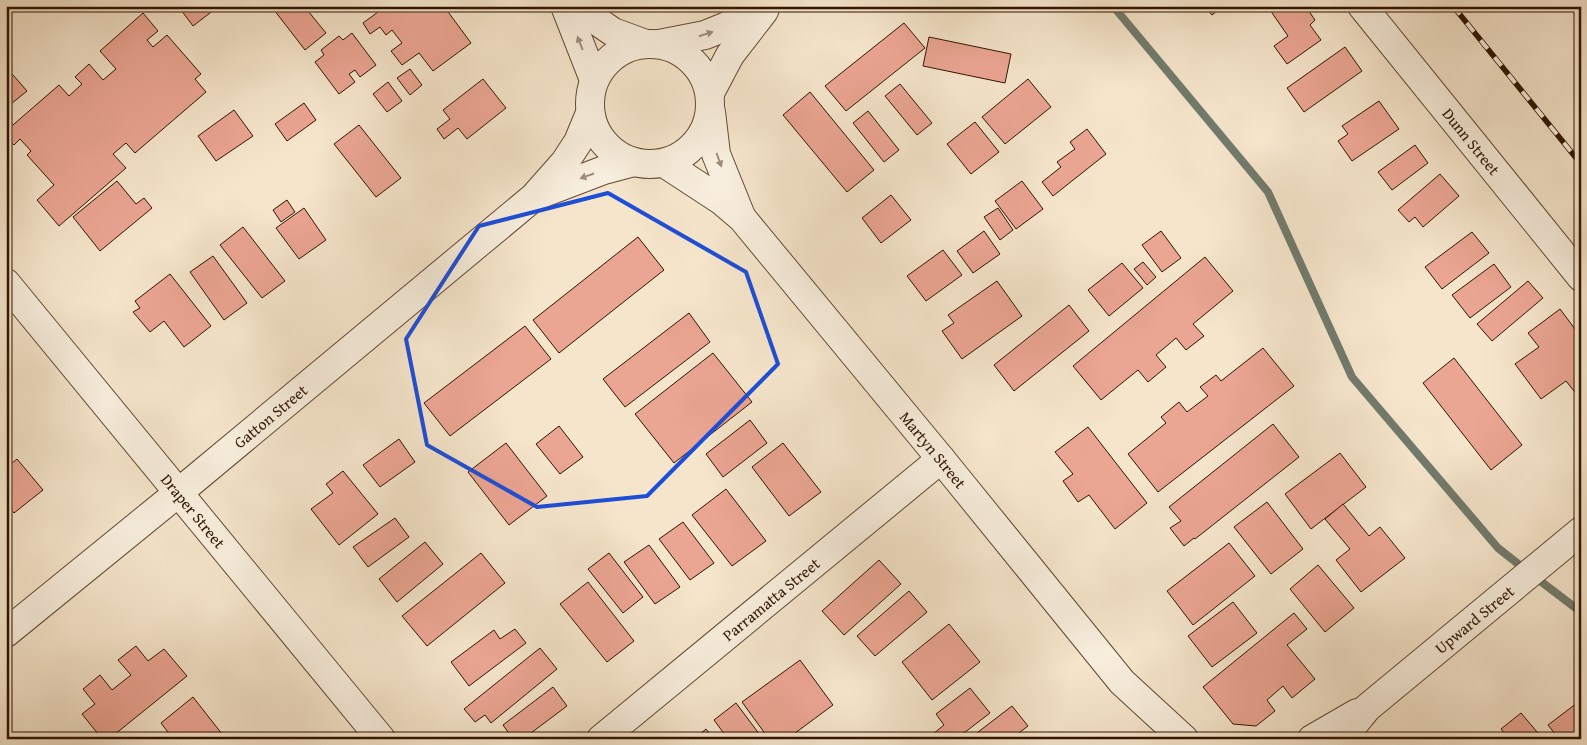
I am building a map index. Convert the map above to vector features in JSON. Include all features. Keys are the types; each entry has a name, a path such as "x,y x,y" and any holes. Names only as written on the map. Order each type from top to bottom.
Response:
{"street":[{"path":"565,6 594,80"},
{"path":"575,6 613,32 651,44 677,49 692,60 704,75 711,102"},
{"path":"767,6 730,55 711,102 706,129 695,144 681,156 664,163 649,165 634,162 618,155 604,144 595,129 590,113 590,96 594,80 602,66 613,55 628,48 705,35 767,6"},
{"name":"Dunn Street","path":"1362,6 1581,277"},
{"name":"Martyn Street","path":"711,102 716,154 742,218"},
{"name":"Gatton Street","path":"6,633 534,197 565,162 578,142 590,113"},
{"name":"Gatton Street","path":"534,197 604,170 634,162"},
{"name":"Martyn Street","path":"664,163 722,201 742,218 1122,682 1144,718 1154,739"},
{"name":"Draper Street","path":"6,283 381,739"},
{"name":"Parramatta Street","path":"601,739 941,459"},
{"name":"Upward Street","path":"1342,739 1367,708 1581,531"},
{"name":"Martyn Street","path":"1122,682 1184,739"},
{"name":"Upward Street","path":"1312,739 1347,717 1367,708"}],"highlighted area":[{"path":"608,193 746,272 778,364 647,496 537,507 427,445 406,339 479,226"}],"building":[{"path":"178,6 219,6 193,26"},
{"path":"271,6 304,6 326,33 305,50"},
{"path":"378,6 433,6 434,8 438,6 443,12 446,9 471,43 433,71 419,53 402,65 391,51 402,43 392,30 386,35 380,27 370,34 363,23 378,12 375,9"},
{"path":"1204,6 1223,6 1212,15"},
{"path":"1275,6 1307,6 1315,20 1310,25 1321,40 1287,64 1274,46 1288,36 1270,10"},
{"path":"143,13 158,31 147,40 153,47 167,35 201,74 195,79 206,92 135,153 126,143 113,154 126,168 59,226 37,200 54,185 27,155 31,151 20,139 14,145 6,137 6,131 59,85 69,96 82,84 75,77 89,64 103,80 116,69 100,51"},
{"path":"904,23 925,48 846,111 825,86"},
{"path":"352,33 376,65 360,77 355,70 349,74 355,82 339,94 315,62 324,55 321,50 339,36 343,40"},
{"path":"929,37 1011,54 1005,83 923,66"},
{"path":"1345,47 1362,71 1304,112 1287,88"},
{"path":"6,67 27,91 6,108"},
{"path":"410,69 422,85 410,95 397,78"},
{"path":"483,79 506,108 467,139 458,128 444,139 437,129 450,119 443,110"},
{"path":"1028,79 1051,107 1005,144 982,117"},
{"path":"388,82 402,101 387,112 373,94"},
{"path":"900,84 932,123 917,135 885,96"},
{"path":"810,92 874,170 847,192 783,115"},
{"path":"1379,101 1399,129 1352,161 1338,141 1348,134 1342,126"},
{"path":"304,103 316,120 287,141 275,124"},
{"path":"234,110 253,136 216,161 198,136"},
{"path":"868,111 899,150 884,162 853,123"},
{"path":"975,122 999,152 971,174 947,144"},
{"path":"359,125 401,178 376,197 334,144"},
{"path":"1087,129 1106,154 1053,196 1042,182 1061,167 1057,162 1075,149 1070,142"},
{"path":"1415,145 1428,163 1392,190 1378,172"},
{"path":"1440,174 1459,196 1423,227 1415,217 1409,222 1398,210"},
{"path":"117,181 136,204 144,198 152,208 100,251 73,217"},
{"path":"1022,181 1043,209 1016,229 995,201"},
{"path":"891,195 911,220 881,243 862,218"},
{"path":"287,200 295,212 281,222 273,210"},
{"path":"304,208 326,240 299,259 276,228"},
{"path":"998,208 1013,230 1000,240 984,217"},
{"path":"243,227 285,281 262,298 220,245"},
{"path":"984,231 1000,254 973,273 957,251"},
{"path":"1161,231 1181,258 1162,272 1142,245"},
{"path":"1472,232 1489,253 1442,289 1425,267"},
{"path":"638,237 664,270 559,353 533,320"},
{"path":"943,250 962,275 926,301 907,276"},
{"path":"213,256 247,303 224,320 190,272"},
{"path":"1205,257 1233,291 1193,324 1204,336 1186,350 1176,338 1156,355 1166,367 1148,382 1138,370 1101,400 1073,366"},
{"path":"1143,262 1156,277 1147,285 1134,269"},
{"path":"1122,263 1143,288 1109,316 1088,290"},
{"path":"1494,264 1511,287 1470,318 1452,295"},
{"path":"170,274 211,326 184,347 164,321 150,332 133,312 140,308 135,301"},
{"path":"997,281 1022,316 962,359 942,331 954,323 948,315"},
{"path":"1528,281 1543,298 1492,341 1477,324"},
{"path":"1069,305 1089,331 1014,391 994,365"},
{"path":"1560,309 1581,337 1581,393 1578,396 1566,381 1541,399 1515,364 1539,347 1528,333"},
{"path":"689,313 710,342 625,407 603,379"},
{"path":"525,326 551,359 450,436 424,403"},
{"path":"1263,348 1294,386 1158,492 1128,454 1166,423 1161,417 1179,402 1187,412 1208,396 1200,387 1216,375 1221,381"},
{"path":"713,353 752,402 674,463 635,414"},
{"path":"1454,358 1522,445 1491,470 1423,383"},
{"path":"750,420 767,443 723,477 706,454"},
{"path":"1273,424 1299,457 1184,546 1170,528 1181,521 1169,507"},
{"path":"559,426 583,457 560,474 536,444"},
{"path":"1088,427 1147,503 1115,529 1089,495 1078,502 1063,481 1073,474 1055,452"},
{"path":"399,439 415,462 380,487 363,465"},
{"path":"506,443 547,496 509,525 468,472"},
{"path":"783,443 821,492 789,516 752,467"},
{"path":"1340,453 1366,487 1311,529 1285,494"},
{"path":"17,459 43,490 14,513 6,503 6,468"},
{"path":"343,471 378,514 339,545 311,509 333,493 326,484"},
{"path":"726,489 766,541 732,566 692,515"},
{"path":"1267,502 1303,549 1271,574 1234,527"},
{"path":"1343,504 1369,536 1380,527 1405,558 1361,592 1336,560 1350,549 1325,519"},
{"path":"395,518 409,537 368,567 353,547"},
{"path":"683,522 714,563 690,580 659,539"},
{"path":"425,542 443,564 397,602 379,579"},
{"path":"1229,543 1255,576 1193,625 1167,591"},
{"path":"649,545 680,587 655,604 624,562"},
{"path":"481,553 505,583 427,646 402,616"},
{"path":"609,553 643,597 623,613 588,569"},
{"path":"879,560 901,584 844,635 822,611"},
{"path":"1318,565 1354,608 1325,632 1290,589"},
{"path":"588,582 634,641 607,662 560,604"},
{"path":"909,591 927,612 875,656 857,636"},
{"path":"1233,602 1257,633 1212,667 1188,636"},
{"path":"1294,613 1307,629 1287,645 1315,679 1292,698 1283,686 1267,700 1275,711 1256,726 1233,724 1203,687"},
{"path":"949,624 980,662 932,700 902,662"},
{"path":"515,629 526,643 469,686 451,662 494,630 500,639"},
{"path":"136,646 148,661 164,649 187,676 109,739 102,739 82,714 95,704 83,689 100,675 112,690 131,675 118,660"},
{"path":"540,648 557,669 491,723 485,715 475,722 464,709"},
{"path":"800,660 833,705 787,739 769,739 742,702"},
{"path":"553,687 567,706 523,739 513,739 503,725"},
{"path":"970,688 990,713 956,739 937,739 933,734 944,725 936,714"},
{"path":"193,697 226,739 173,739 161,723"},
{"path":"1581,700 1581,739 1559,739 1548,725"},
{"path":"736,703 763,739 728,739 714,720"},
{"path":"1012,706 1028,726 1011,739 969,739"},
{"path":"1521,713 1543,739 1510,739 1501,729"},
{"path":"706,729 714,739 694,739"}],"waterway":[{"path":"1113,6 1268,192 1352,377 1498,548 1526,570"},
{"path":"1535,577 1581,612"}],"railway":[{"path":"1453,6 1581,164"}]}
